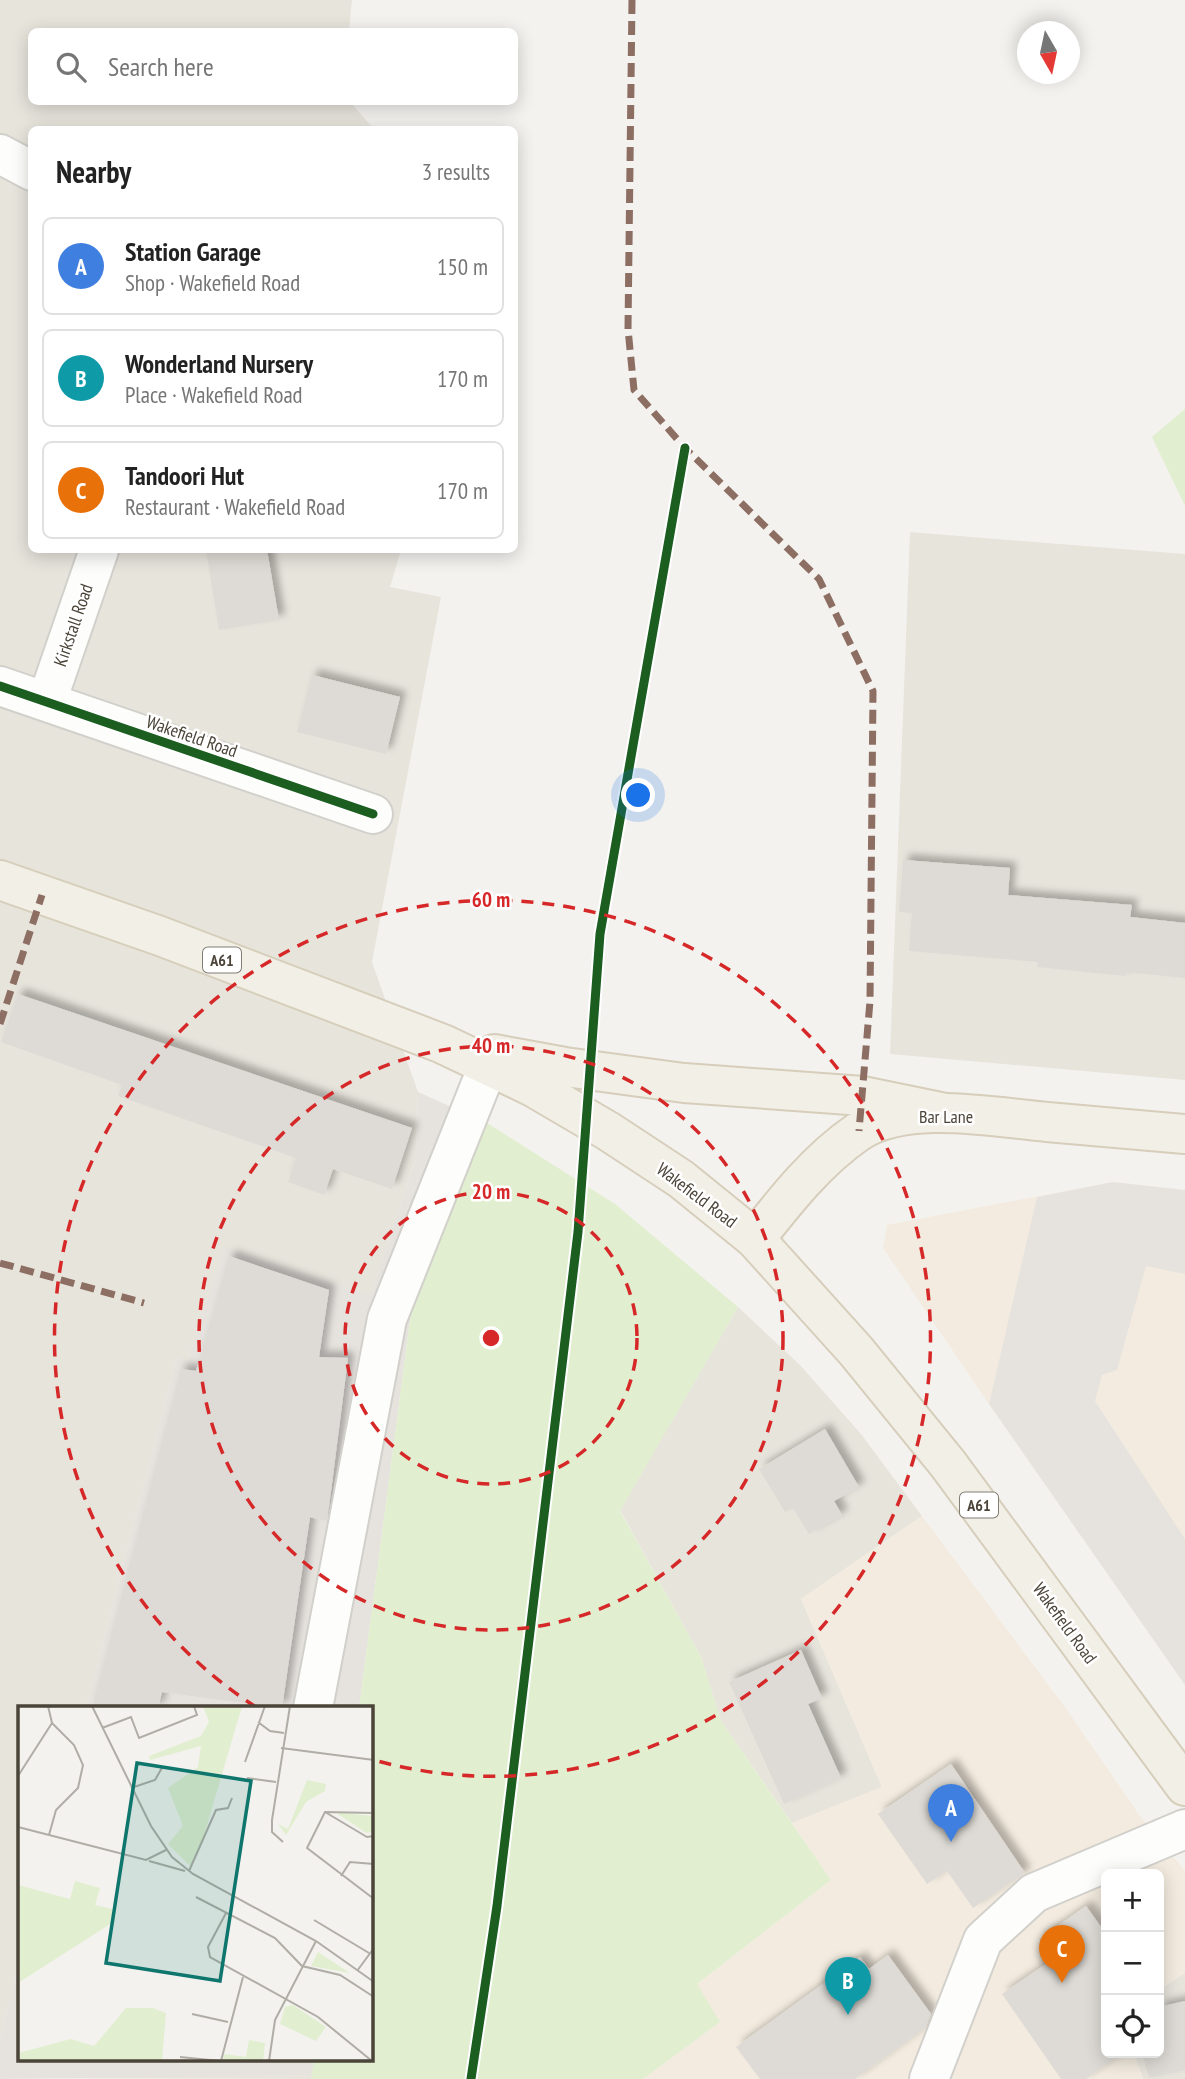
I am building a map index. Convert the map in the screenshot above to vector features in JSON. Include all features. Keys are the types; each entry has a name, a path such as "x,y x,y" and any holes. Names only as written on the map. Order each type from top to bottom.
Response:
{"main road":[{"name":"Wakefield Road","path":"0,880 160,936 443,1044 533,1087 608,1131 681,1179 755,1239 856,1351 948,1464 1185,1786"},
{"path":"443,1044 585,1070 684,1083 863,1096 946,1113"},
{"name":"Bar Lane","path":"755,1239 798,1185 859,1131 894,1117 946,1113 1185,1134"}],"street":[{"path":"0,154 28,169"},
{"name":"Kirkstall Road","path":"47,701 98,553"},
{"name":"Wakefield Road","path":"0,686 373,814"},
{"path":"313,1706 387,1320 488,1066"},
{"path":"929,2079 983,1940 1034,1893 1185,1829"}],"shaded area":[{"path":"0,0 352,0 349,28 28,28 28,105 353,105 371,126 28,126 28,553 400,553 390,587 441,597 372,962 418,1092 416,1159 371,1296 224,1248 188,1360 177,1357 87,1706 18,1706 18,1967 0,2037"},
{"path":"910,532 1185,554 1185,1080 890,1054"},
{"path":"418,1092 487,1123 412,1305 359,1706 87,1706 177,1357 188,1360 224,1247 371,1295 416,1159"},
{"path":"1113,1182 1185,1190 1185,1685 883,1248 887,1225"},
{"path":"1113,1182 1185,1190 1185,1274 1146,1266 1117,1370 1102,1375 1095,1401 1185,1539 1185,1685 989,1404 1037,1197"},
{"path":"738,1307 800,1365 861,1434 922,1516 801,1599 882,1787 792,1823 721,1721 701,1657 620,1510"},
{"path":"922,1516 1067,1710 1140,1816 1185,1871 1185,1973 1164,1987 1164,1869 1101,1869 1101,2058 1136,2058 1143,2079 643,2079 720,2022 696,1985 831,1880 792,1823 882,1787 801,1599"},
{"path":"18,1967 18,2062 314,2062 312,2075 0,2079 0,2037"},
{"path":"1185,1973 1185,2079 1143,2079 1136,2058 1164,2058 1164,1987"},
{"path":"312,2075 311,2079 0,2078"}],"green space":[{"path":"1185,409 1185,506 1152,437"},
{"path":"487,1123 615,1204 738,1307 620,1511 701,1657 721,1721 831,1880 697,1984 720,2022 643,2079 311,2079 314,2062 373,2062 373,1706 359,1706 412,1305"}],"building":[{"path":"206,553 268,553 279,620 219,630"},
{"path":"312,675 400,697 386,754 297,732"},
{"path":"903,860 1010,868 1008,895 1132,905 1130,917 1185,923 1185,978 1125,972 1125,976 1037,967 1038,962 909,951 912,913 899,912"},
{"path":"18,994 412,1128 392,1189 333,1169 324,1195 288,1182 296,1158 118,1096 122,1085 1,1042"},
{"path":"229,1256 329,1290 319,1357 348,1358 329,1507 326,1521 310,1517 282,1706 162,1692 158,1706 93,1706 181,1369 196,1371"},
{"path":"825,1429 859,1487 834,1501 842,1515 809,1534 793,1508 785,1512 759,1469"},
{"path":"801,1650 822,1698 808,1704 841,1778 784,1804 729,1682"},
{"path":"951,1764 1025,1873 973,1908 947,1871 927,1884 878,1814"},
{"path":"1086,1906 1101,1927 1101,2058 1116,2058 1086,2079 1061,2079 1002,1994 1053,1959 1039,1939"},
{"path":"888,1955 931,2014 925,2028 855,2079 760,2079 736,2047 860,1957 869,1969"},
{"path":"1185,2001 1185,2070 1149,2078 1143,2058 1164,2058 1164,2006"}],"marked path":[{"path":"632,0 628,329 634,390 685,448 819,579 873,691 870,1001 859,1131"},
{"path":"0,1024 42,895"},
{"path":"0,1263 144,1303"}],"cycle path":[{"path":"471,2079 497,1906 578,1232 600,934 685,448"},
{"path":"0,686 373,814"}],"place":[{"name":"Station Garage","path":"951,1842"},
{"name":"Tandoori Hut","path":"1062,1983"},
{"name":"Wonderland Nursery","path":"848,2015"}]}
